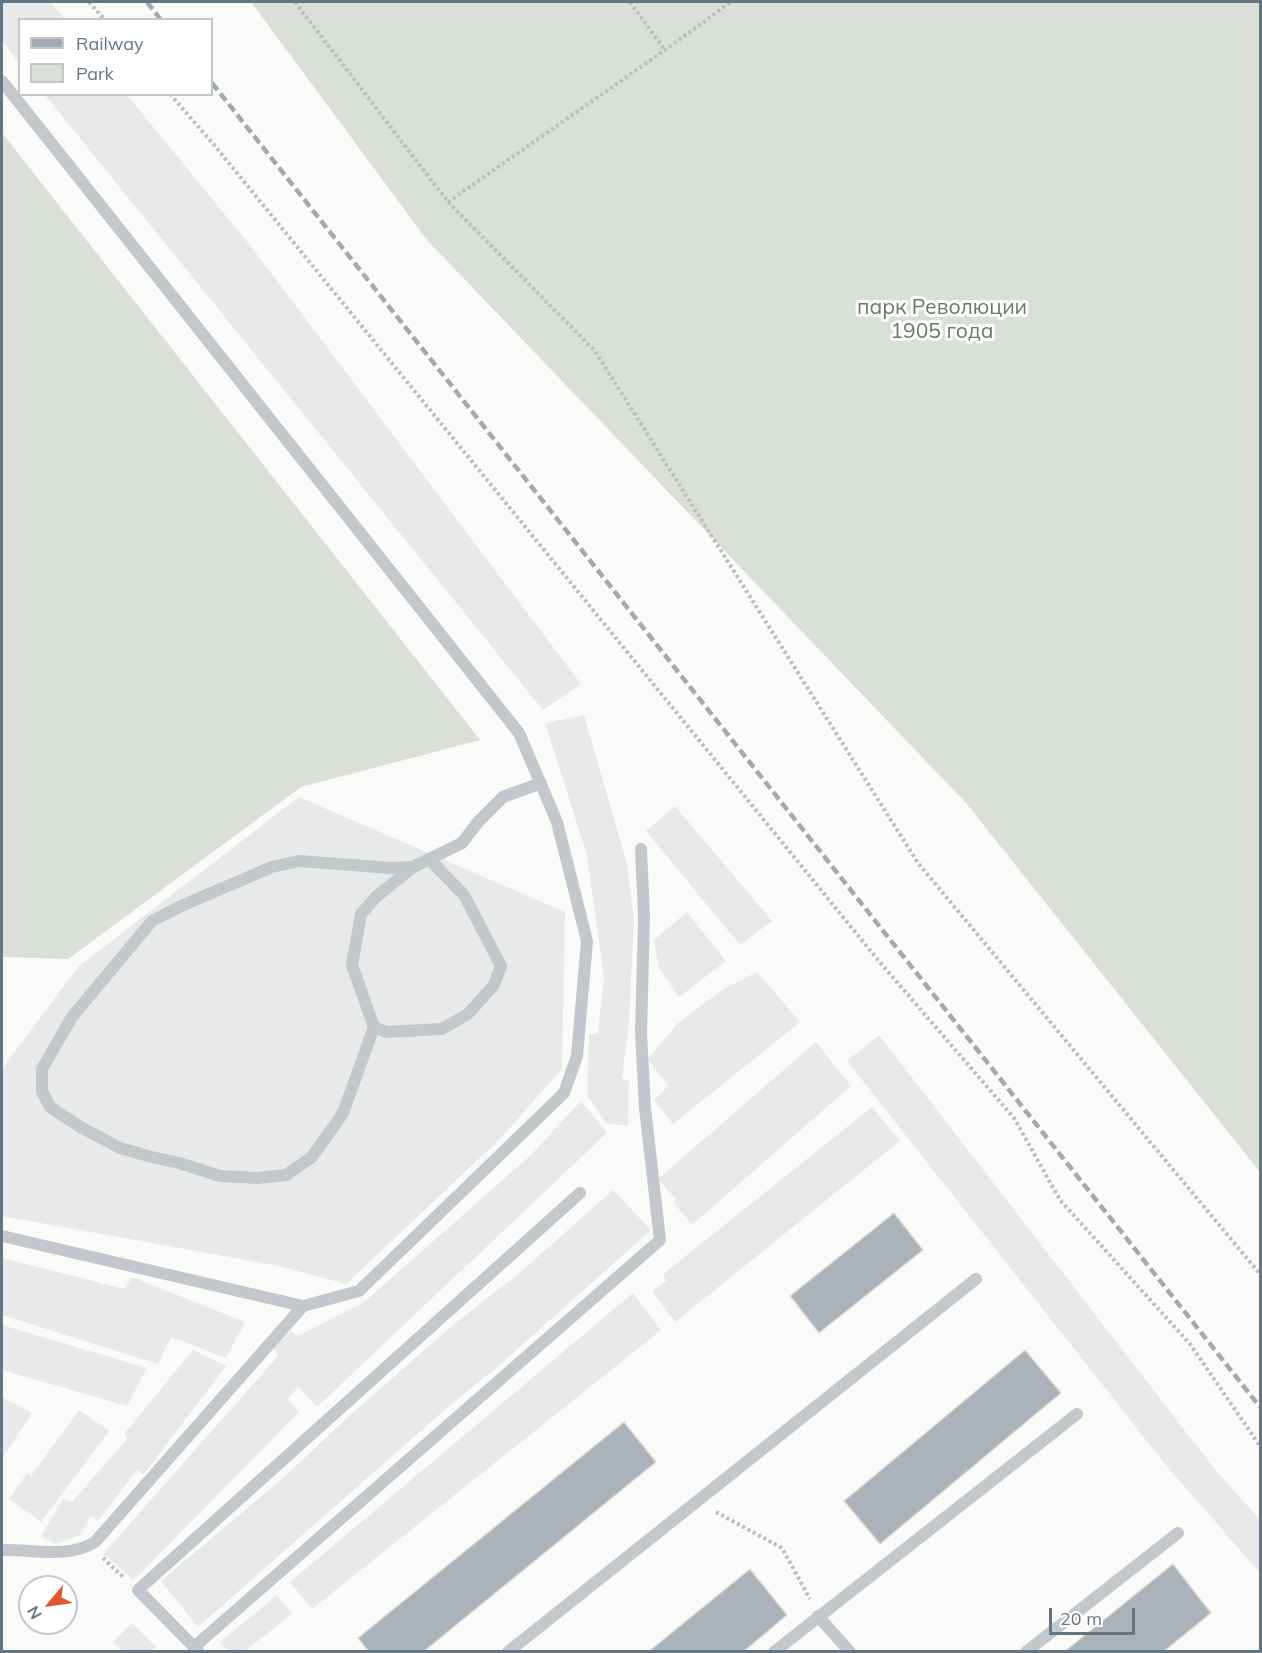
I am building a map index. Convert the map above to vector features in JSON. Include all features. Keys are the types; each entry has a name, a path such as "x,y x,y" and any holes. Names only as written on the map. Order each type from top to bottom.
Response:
{"lane":[{"path":"2,81 519,733 557,822 587,940 577,1056 564,1093 359,1291 303,1306 2,1236"},
{"path":"413,867 391,868 299,861 272,867 152,921 72,1017 42,1069 42,1091 50,1107 82,1128 120,1148 220,1176 257,1178 286,1175 312,1157 343,1113 374,1027 352,965 361,915 376,897 413,867 462,843 503,796 541,783"},
{"path":"580,1193 138,1590 197,1649 660,1240 644,1097 641,1033 644,916 641,849"},
{"path":"374,1027 386,1032 442,1029 468,1014 494,985 501,966 464,895 430,860"},
{"path":"508,1652 976,1279"},
{"path":"2,1550 63,1552 85,1549 89,1546 303,1306"},
{"path":"774,1652 1077,1414"},
{"path":"1026,1652 1178,1533"},
{"path":"819,1616 850,1652"}],"path":[{"path":"89,2 103,18"},
{"path":"295,2 448,202 595,351 918,863 1260,1274"},
{"path":"630,2 665,50"},
{"path":"448,202 731,2"},
{"path":"172,96 230,164 878,960 1014,1118 1060,1200 1190,1344 1260,1446"},
{"path":"697,1501 782,1548 819,1616"},
{"path":"89,1546 138,1590"}],"shaded area":[{"path":"2,2 50,2 64,18 18,18 18,62 2,40"},
{"path":"46,96 128,96 249,244 581,684 543,710"},
{"path":"584,715 627,864 634,921 629,1022 622,1078 629,1081 628,1126 606,1123 587,1095 589,1035 598,1033 604,978 587,855 545,723"},
{"path":"299,797 565,912 562,1069 501,1138 346,1284 279,1266 2,1216 2,1069 79,966"},
{"path":"675,806 772,921 740,945 646,831"},
{"path":"687,912 726,961 679,997 659,968 654,940"},
{"path":"757,972 800,1022 673,1124 654,1100 668,1086 648,1059 677,1024 722,990"},
{"path":"879,1035 1213,1467 1260,1520 1260,1573 1165,1464 847,1061"},
{"path":"816,1042 851,1086 692,1225 673,1202 676,1199 658,1179"},
{"path":"581,1101 607,1133 317,1407 298,1387 288,1399 299,1412 134,1580 103,1554 279,1355 273,1348 291,1331 298,1336 364,1302 530,1156"},
{"path":"872,1107 900,1141 675,1322 652,1291 666,1281 663,1274"},
{"path":"613,1190 651,1230 494,1370 449,1406 198,1627 161,1581 283,1478 348,1417 454,1324 516,1276"},
{"path":"2,1258 124,1289 132,1277 245,1322 226,1358 171,1337 158,1364 2,1315"},
{"path":"633,1293 661,1330 312,1609 290,1582"},
{"path":"2,1325 147,1368 127,1406 2,1370"},
{"path":"193,1350 226,1366 144,1474 137,1470 98,1521 91,1516 80,1535 55,1544 41,1536 63,1499 72,1502 127,1439 124,1434"},
{"path":"2,1397 32,1413 2,1459"},
{"path":"79,1410 109,1431 41,1522 9,1499 27,1473 31,1476"},
{"path":"277,1595 292,1614 245,1651 228,1651 220,1642"},
{"path":"132,1623 156,1647 152,1651 122,1651 113,1642"}],"green space":[{"name":"парк Революции 1905 года","path":"251,2 1260,2 1260,1172 966,803 427,240"},
{"path":"2,133 480,740 301,787 68,959 2,957"}],"building":[{"path":"894,1213 923,1250 819,1333 790,1296"},
{"path":"1025,1350 1061,1393 880,1544 844,1501"},
{"path":"624,1422 656,1462 423,1652 369,1652 358,1638"},
{"path":"1173,1564 1211,1613 1163,1652 1064,1652"},
{"path":"750,1569 787,1615 743,1652 648,1652"}],"railway":[{"path":"147,2 159,18"},
{"path":"213,84 1260,1407"}]}
